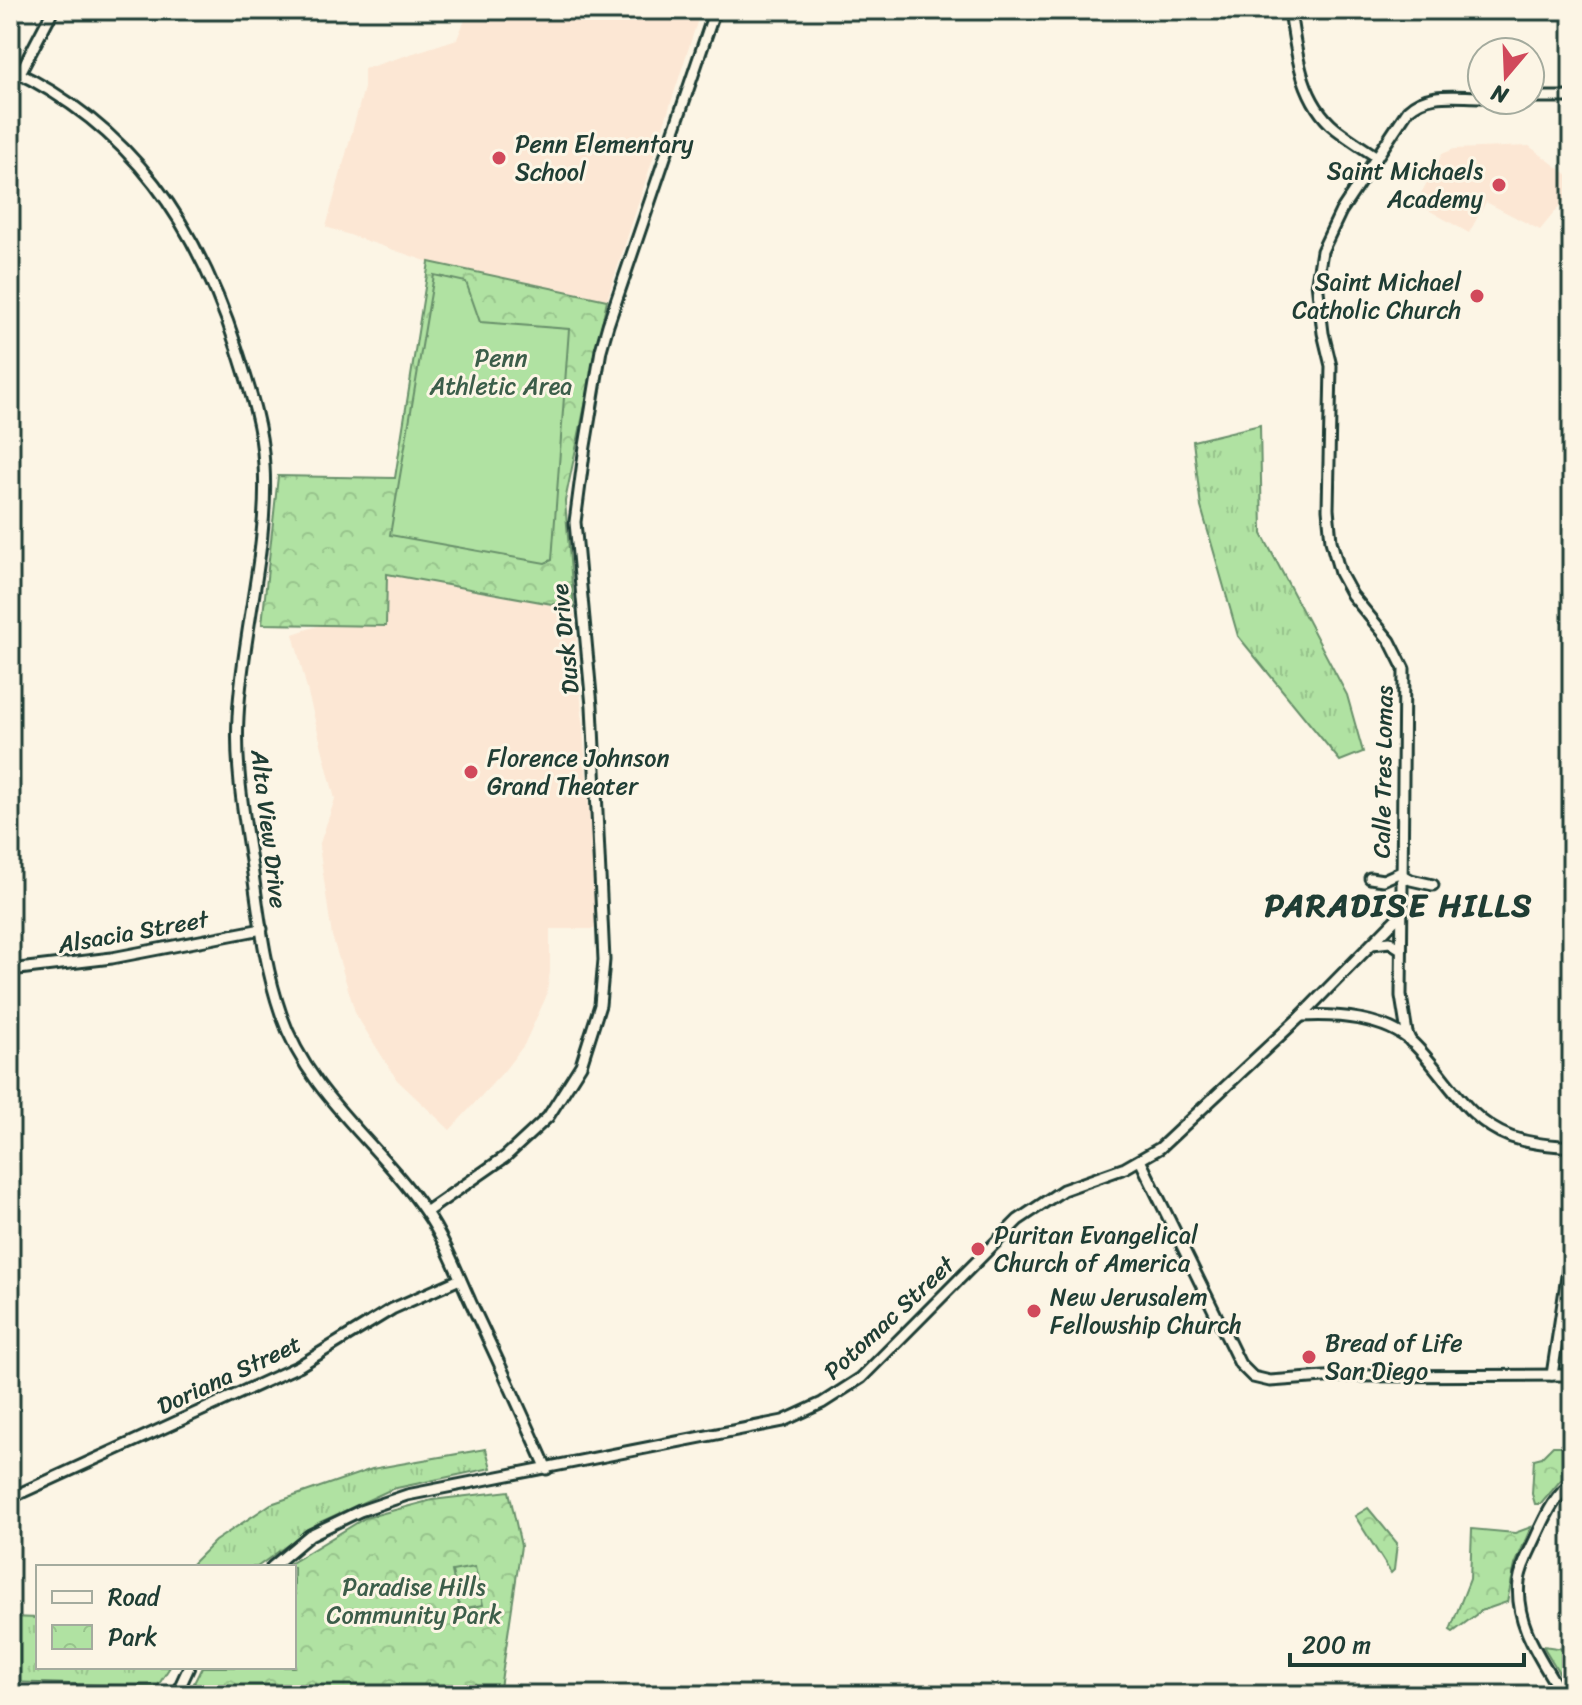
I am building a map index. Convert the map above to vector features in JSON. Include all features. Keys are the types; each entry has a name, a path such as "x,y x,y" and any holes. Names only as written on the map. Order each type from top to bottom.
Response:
{"street":[{"path":"15,71 53,10"},
{"name":"Dusk Drive","path":"426,1212 505,1157 538,1128 573,1079 587,1051 597,1020 604,960 592,706 576,549 576,502 601,350 608,325 715,10"},
{"path":"1290,10 1304,85 1312,101 1334,128 1377,157"},
{"name":"Alta View Drive","path":"15,71 79,111 112,138 153,182 178,215 203,260 224,308 262,439 264,500 238,715 237,770 266,968 282,1017 308,1070 426,1212 547,1469"},
{"name":"Calle Tres Lomas","path":"1411,1042 1401,996 1404,669 1390,641 1352,595 1340,573 1331,541 1328,509 1331,366 1317,294 1320,261 1330,231 1404,115 1418,102 1437,95 1466,96"},
{"path":"1546,97 1572,97"},
{"path":"1370,878 1383,880 1402,874 1418,883 1433,885"},
{"name":"Potomac Street","path":"274,1565 310,1535 360,1511 433,1489 783,1421 822,1403 861,1378 1018,1220 1063,1190 1095,1180 1160,1148 1301,1016 1400,915"},
{"name":"Alsacia Street","path":"10,970 112,958 262,929"},
{"path":"1372,944 1390,942 1401,949"},
{"path":"1301,1016 1322,1014 1392,1030 1411,1042 1464,1105 1495,1129 1538,1144 1572,1147"},
{"path":"1140,1160 1240,1364 1253,1377 1270,1381 1338,1376 1572,1375"},
{"path":"1552,1375 1572,1243"},
{"name":"Doriana Street","path":"10,1498 299,1366 392,1309 460,1279"},
{"path":"1562,1695 1525,1629 1521,1618 1519,1581 1550,1507 1572,1484"},
{"path":"176,1695 188,1669"}],"shaded area":[{"name":"Penn Elementary School","path":"469,10 701,10 607,300 429,262 326,227 364,88 364,69 457,39"},
{"name":"Saint Michaels Academy","path":"1529,146 1572,178 1572,191 1540,230 1486,202 1469,233 1416,203 1442,154 1454,149"},
{"path":"386,574 574,608 598,929 550,929 550,972 546,997 524,1045 450,1130 397,1080 356,1015 332,936 319,846 335,799 293,634 317,626 385,626"}],"green space":[{"name":"Penn Athletic Area","path":"429,262 607,300 565,501 574,608 387,574 386,626 262,624 278,476 395,478"},
{"path":"434,275 466,282 480,322 569,329 552,560 545,563 390,535"},
{"path":"1260,425 1262,534 1347,695 1363,752 1340,761 1238,636 1201,507 1193,441"},
{"path":"1553,1446 1572,1446 1572,1472 1541,1504 1535,1504 1532,1494 1534,1459 1542,1457"},
{"path":"486,1449 491,1468 392,1489 318,1523 260,1565 191,1565 215,1541 271,1504 372,1469"},
{"name":"Paradise Hills Community Park","path":"509,1491 521,1546 499,1695 188,1695 201,1669 296,1669 296,1565 287,1565 365,1518 432,1500"},
{"path":"1368,1508 1397,1543 1391,1573 1355,1516"},
{"path":"1531,1527 1515,1565 1507,1602 1481,1611 1453,1632 1450,1630 1470,1579 1472,1529 1515,1533"},
{"path":"475,1567 483,1605 460,1609 452,1571"},
{"path":"10,1617 36,1618 36,1669 169,1669 157,1687 10,1682"},
{"path":"1543,1646 1572,1650 1572,1694"}],"place":[{"name":"Penn Elementary School","path":"499,158"},
{"name":"Saint Michaels Academy","path":"1499,185"},
{"name":"Saint Michael Catholic Church","path":"1477,296"},
{"name":"Florence Johnson Grand Theater","path":"471,772"},
{"name":"Puritan Evangelical Church of America","path":"978,1249"},
{"name":"New Jerusalem Fellowship Church","path":"1034,1311"},
{"name":"Bread of Life San Diego","path":"1309,1357"}],"district":[{"name":"PARADISE HILLS","path":"1399,905"}]}
